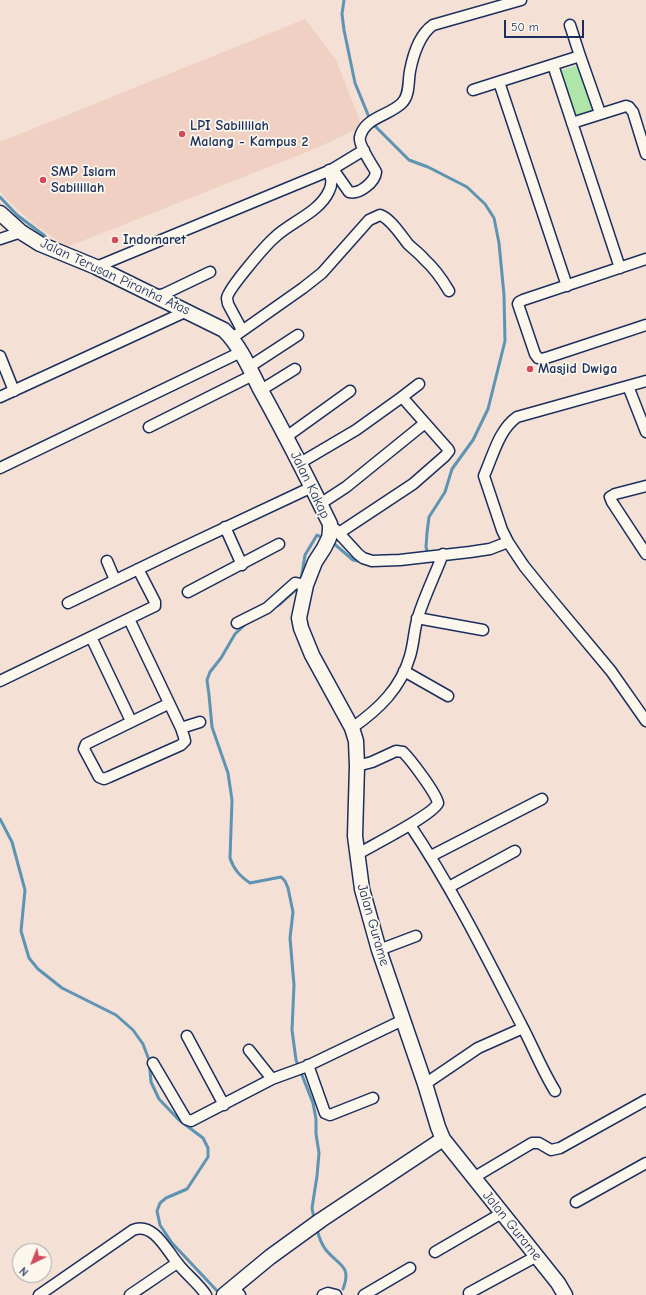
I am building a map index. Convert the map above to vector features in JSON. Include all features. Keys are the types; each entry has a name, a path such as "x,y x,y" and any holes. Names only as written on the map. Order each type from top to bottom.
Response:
{"street":[{"path":"330,170 335,172 350,192 356,193 374,178 376,172 360,142 362,130 370,121 382,116 405,100 414,56 419,43 429,28 434,25 521,0"},
{"path":"570,25 600,113"},
{"path":"473,90 580,56"},
{"path":"553,65 620,268"},
{"path":"499,82 567,286"},
{"path":"572,123 622,106 630,107 646,154"},
{"path":"96,267 282,191 330,170 364,150"},
{"path":"330,170 331,187 325,198 313,209 274,237 238,279 228,295 228,304 237,334 322,273 369,220 380,215 386,219 409,245 424,258 442,278 450,291"},
{"name":"Jalan Terusan Piranha Atas","path":"0,213 21,232 40,244 96,267 224,330 237,334"},
{"path":"0,239 21,232"},
{"path":"646,259 523,300 518,304 535,354 538,358 542,359 646,325"},
{"path":"157,296 210,272"},
{"path":"0,397 187,311"},
{"name":"Jalan Kakap","path":"237,334 241,352 320,504 330,536 363,558 372,561 400,560 490,549 508,542"},
{"path":"149,427 251,371 298,335"},
{"path":"0,468 241,352"},
{"path":"0,356 14,391"},
{"path":"261,390 295,369"},
{"path":"646,381 516,417 505,429 495,448 484,476 502,530 508,542 544,592 611,671 646,721"},
{"path":"300,463 356,430 419,384"},
{"path":"628,386 646,432"},
{"path":"286,437 350,391"},
{"path":"330,536 414,484 448,453 448,449 402,397"},
{"path":"320,504 346,487 425,423"},
{"path":"646,486 615,494 610,497 646,554"},
{"path":"68,603 225,527 312,487"},
{"path":"225,527 242,565"},
{"name":"Jalan Gurame","path":"330,536 301,584 299,618 301,628 323,675 352,728 356,741 358,766 355,836 356,855 362,889 379,950 443,1139 537,1256 566,1295"},
{"path":"188,592 242,565 279,544"},
{"path":"352,728 369,716 392,694 404,671 413,645 417,618 438,555"},
{"path":"107,561 115,580"},
{"path":"0,681 154,607 156,603 138,569"},
{"path":"237,623 267,608 301,584"},
{"path":"417,618 483,630"},
{"path":"129,619 185,738 182,744 109,777 100,778 96,773 84,747 89,742 168,704"},
{"path":"91,637 131,721"},
{"path":"404,671 448,696"},
{"path":"181,728 200,722"},
{"path":"356,855 435,808 438,801 405,754 401,751 396,751 377,760 358,766"},
{"path":"431,856 542,799"},
{"path":"410,824 449,887 523,1028 545,1074 555,1090"},
{"path":"449,887 516,851"},
{"path":"379,950 416,936"},
{"path":"153,1064 182,1114 189,1121 195,1120 272,1079 303,1068 403,1020"},
{"path":"425,1084 478,1048 523,1028"},
{"path":"187,1036 224,1105"},
{"path":"250,1050 272,1079"},
{"path":"303,1068 326,1115 330,1115 372,1098"},
{"path":"473,1178 532,1142 539,1143 551,1150 560,1148 646,1100"},
{"path":"231,1292 270,1257 443,1139"},
{"path":"576,1202 646,1163"},
{"path":"435,1252 502,1213"},
{"path":"39,1295 137,1229 143,1228 159,1239 177,1263 206,1295"},
{"path":"469,1293 537,1256"},
{"path":"130,1295 177,1263"},
{"path":"364,1295 410,1268"},
{"path":"323,1295 328,1293 336,1295"}],"shaded area":[{"name":"LPI Sabillilah Malang - Kampus 2","path":"305,19 336,60 362,126 319,147 67,247 34,224 6,199 0,191 0,142"}],"green space":[{"path":"578,65 594,111 575,118 559,71"}],"waterway":[{"path":"344,0 342,14 344,30 355,83 371,122 409,160 428,167 467,187 485,204 494,218 499,243 504,295 505,341 488,409 473,440 452,469 445,492 429,517 426,547 428,554"},
{"path":"0,197 17,215 45,236"},
{"path":"301,580 305,555 317,535 325,539"},
{"path":"332,542 353,560 363,562"},
{"path":"273,608 279,605 299,586"},
{"path":"249,621 235,634 221,658 210,672 207,680 212,727 228,773 232,800 230,858 233,866 243,878 250,883 281,877 285,881 288,888 293,912 290,938 294,985 292,1030 296,1060 313,1103 319,1153 312,1208 314,1219"},
{"path":"0,819 12,842 25,890 21,931 29,958 38,969 62,988 116,1015 133,1030 143,1044 149,1060 151,1082 159,1099 179,1120 203,1138 208,1148 208,1157 187,1189 166,1198 160,1203 157,1211 160,1225 172,1243 220,1294"},
{"path":"317,1230 324,1248 343,1266 345,1270 346,1275 343,1289"}],"place":[{"name":"LPI Sabillilah Malang - Kampus 2","path":"182,134"},
{"name":"SMP Islam Sabilillah","path":"43,180"},
{"name":"Indomaret","path":"115,240"},
{"name":"Masjid Dwiga","path":"530,369"}]}
